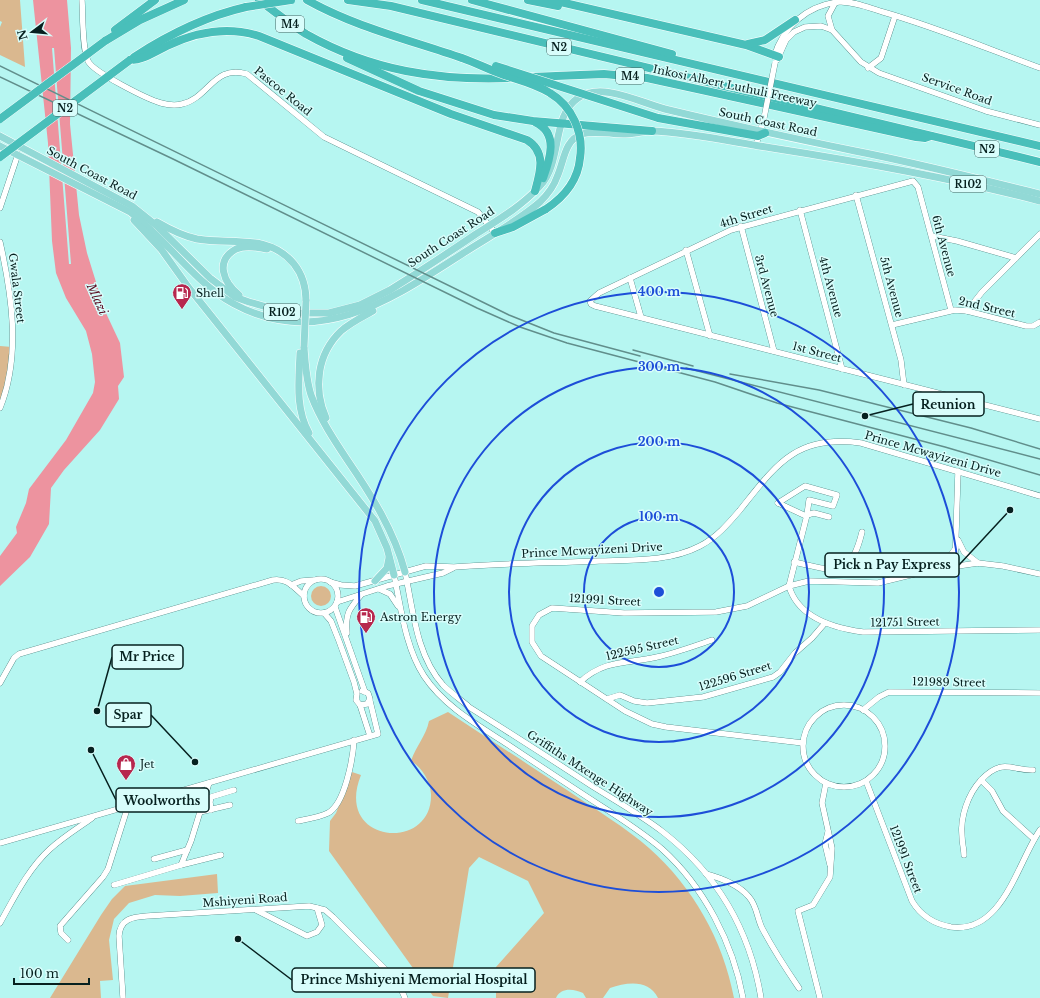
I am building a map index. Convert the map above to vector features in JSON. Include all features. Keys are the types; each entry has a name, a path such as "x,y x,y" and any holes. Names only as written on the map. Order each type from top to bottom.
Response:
{"highway":[{"path":"105,41 116,29 155,0"},
{"path":"0,119 105,41 140,20 184,0"},
{"name":"Inkosi Albert Luthuli Freeway","path":"259,0 287,22 324,43 374,63 428,76 480,80 598,74 647,78 916,137 925,138 934,135"},
{"name":"N2","path":"0,157 130,60 167,36 193,25 246,8 291,0"},
{"name":"M4","path":"307,0 324,10 360,24 462,58"},
{"name":"N2","path":"348,0 391,6 934,135 1040,162"},
{"name":"N2","path":"422,0 1040,146"},
{"path":"472,0 657,49 696,64"},
{"path":"528,0 601,13 746,45 776,58"},
{"path":"552,0 601,13"},
{"path":"746,45 765,40 796,20"},
{"path":"130,60 138,59 169,45 200,34 219,30 243,31 259,36 451,114 531,142 539,152 541,162 537,189"},
{"path":"324,43 342,55 419,91 494,114 533,121 652,131"},
{"path":"462,58 501,68 658,118 761,134"},
{"path":"462,58 549,92 563,104 573,117 580,137 579,166 567,192 546,209 513,227 495,233"},
{"path":"402,93 472,113 494,114"},
{"path":"533,121 546,129 551,142 550,158 537,189"}],"main road":[{"name":"South Coast Road","path":"0,146 18,154 28,155 93,185 132,206 157,226 210,278 235,297 288,313 315,314 345,310 360,305 390,290 490,225 537,189 552,168 561,123 567,109 576,98 588,92 603,91 665,110 761,134 897,160 1040,194"},
{"name":"South Coast Road","path":"0,136 92,194 130,212 144,222 196,275 224,298 249,310 274,318 313,321 328,321 350,316 377,305 422,280 495,233 543,200 557,178 568,145 575,138 587,133 626,134 652,131 759,146 895,169 1040,202"},
{"path":"100,198 130,216 150,236 198,300 375,521 382,534 389,553 394,575"},
{"path":"132,206 167,228 195,238 214,241 253,241 279,249 298,269 306,290 299,384 300,408 306,428 318,449"},
{"path":"249,302 229,286 224,278 223,269 225,260 236,250 250,247 273,250 283,256 297,272 305,301"},
{"path":"349,462 331,430 319,400 318,387 321,365 334,340 342,331 422,280"},
{"path":"302,346 307,378 316,407 329,432 390,528 397,543 405,572"},
{"path":"375,581 386,568 389,553"}],"street":[{"name":"Pascoe Road","path":"82,0 87,60 93,68 120,84 159,103 170,106 190,102 221,75 235,72 247,74 324,137 466,206 482,216 495,233"},
{"path":"832,30 828,16 835,3"},
{"path":"759,146 776,58 783,37 796,20 819,7 835,3 858,4 1040,68"},
{"path":"868,68 881,58 895,16"},
{"path":"776,58 786,40 799,29 824,26 832,30"},
{"name":"Service Road","path":"832,30 853,54 868,68 986,111 1040,125"},
{"path":"0,208 18,154"},
{"name":"4th Street","path":"590,302 594,296 714,236 741,226 911,181 916,183 918,187"},
{"name":"6th Avenue","path":"918,187 951,310"},
{"name":"5th Avenue","path":"856,195 901,360 904,385"},
{"name":"4th Avenue","path":"800,210 842,369"},
{"name":"3rd Avenue","path":"741,226 774,351"},
{"path":"967,311 982,292 1040,234"},
{"path":"932,236 957,241 1016,258"},
{"name":"Gwala Street","path":"0,242 10,298 12,358 8,383 0,408"},
{"path":"686,250 710,336"},
{"path":"630,278 641,317"},
{"name":"1st Street","path":"590,302 593,306 1040,419"},
{"name":"2nd Street","path":"892,325 951,310 967,311 1031,327 1040,322"},
{"name":"Prince Mcwayizeni Drive","path":"330,582 348,586 375,581 426,566 454,567 641,560 681,554 704,543 724,529 767,476 788,456 803,448 821,443 846,441 861,442 1040,496"},
{"path":"955,566 958,471"},
{"path":"789,586 794,562 806,515 809,500 833,506 837,495 806,486 778,503 806,515 812,512 829,517"},
{"path":"794,562 832,570 842,568 850,563 855,555 862,532"},
{"path":"957,536 964,552 978,563"},
{"path":"931,570 947,560 956,547"},
{"name":"121991 Street","path":"804,743 666,727 636,717 541,656 533,646 531,639 532,626 539,616 546,610 562,608 624,613 716,612 748,606 789,586 809,581 864,584 885,582 931,570 978,563 1003,566 1040,574"},
{"name":"Prince Mcwayizeni Drive","path":"336,604 361,594 443,573 454,567"},
{"name":"Griffiths Mxenge Highway","path":"405,572 421,642 426,657 443,684 469,707 663,832 695,861 706,873 730,906 741,929 756,973 761,998"},
{"name":"Griffiths Mxenge Highway","path":"394,575 413,653 423,674 436,692 463,716 648,837 676,865 702,898 722,933 734,963 742,998"},
{"path":"0,683 14,658 19,654 273,580 282,579 291,585 304,596 310,609 316,613 324,613 336,604"},
{"path":"304,596 307,586 315,580"},
{"path":"0,842 96,816 378,734 370,696 365,692 336,604 336,588 330,582 325,580 301,581 291,585"},
{"name":"121751 Street","path":"789,586 792,596 801,608 825,622 851,630 869,632 1040,630"},
{"path":"379,589 393,597 405,625"},
{"path":"348,643 346,618 351,607 361,594"},
{"path":"324,613 331,621 357,694 356,700 360,705 370,736"},
{"name":"122596 Street","path":"607,699 620,694 634,701 647,703 703,697 770,678 780,672 825,622"},
{"name":"122595 Street","path":"580,682 586,676 611,663 658,657 712,640"},
{"path":"357,694 365,692"},
{"name":"121989 Street","path":"863,710 879,697 889,692 1040,693"},
{"path":"360,705 367,704 370,701"},
{"path":"842,705 863,710 873,717 880,727 885,745 882,763 875,773 866,781 847,787 826,783 820,779 809,767 806,759 804,743 807,729 821,712 842,705"},
{"path":"298,821 329,812 339,801 350,768 354,740"},
{"path":"964,855 962,835 966,808 970,796 981,780 990,773 1005,766 1022,770 1033,770"},
{"path":"981,780 992,791 1003,811 1034,839"},
{"name":"121991 Street","path":"866,781 912,901 922,914 944,926 971,926 991,914 1000,903 1040,830"},
{"path":"181,866 209,783"},
{"path":"820,998 798,911 810,907 815,903 828,884 831,869 825,847 828,832 822,803 826,783"},
{"path":"211,810 210,802 212,797 234,790"},
{"path":"178,805 205,797"},
{"path":"200,812 230,805"},
{"path":"68,940 61,933 60,926 103,877 108,869 128,806"},
{"path":"0,923 24,881 39,861 50,849 96,816"},
{"path":"154,859 187,850"},
{"path":"114,885 221,855"},
{"path":"706,873 723,879 749,896 755,906 762,927 777,955 799,988"},
{"name":"Mshiyeni Road","path":"123,998 119,936 121,926 126,920 133,917 309,906 325,910 333,916 398,982 405,998"},
{"path":"255,910 307,936 317,932 322,925 317,908"}],"shaded area":[{"path":"0,0 20,0 25,67 0,55 0,27 2,22 0,21"},
{"path":"0,346 12,347 8,383 0,401"},
{"path":"321,586 328,589 331,596 328,603 321,606 314,603 311,596 314,589"},
{"path":"448,712 620,826 640,840 665,863 692,897 714,935 729,977 734,998 658,998 654,992 643,985 623,984 610,988 603,998 586,998 583,993 568,990 558,994 556,998 496,998 496,967 544,913 528,881 479,857 469,868 448,998 433,996 329,851 330,821 336,813 352,772 361,775 356,798 360,815 371,827 386,832 402,832 417,826 427,813 431,794 425,775 419,767 411,761 426,731 429,721"},
{"path":"217,874 218,893 180,896 155,895 129,903 114,919 109,940 113,980 100,981 101,998 50,998 101,915 112,899 125,886"}],"water":[{"name":"Mlazi","path":"33,0 67,0 71,48 70,124 79,215 87,253 105,311 120,343 124,377 118,386 119,399 100,430 64,470 51,488 49,524 30,557 0,586 0,556 17,533 16,527 26,503 29,489 66,440 93,393 95,382 92,354 86,331 66,298 56,273 52,241 48,143","holes":["52,48 54,48 71,264 69,264"]}],"railway":[{"path":"0,66 509,315 554,333 640,356"},
{"path":"0,77 173,159 477,308 520,327 567,343 715,382 777,403 945,447 1040,475"},
{"path":"633,350 693,366"},
{"path":"686,368 1040,459"},
{"path":"730,374 819,390 971,428 1040,449"}],"place":[{"name":"Shell","path":"182,310"},
{"name":"Reunion","path":"865,416"},
{"name":"Pick n Pay Express","path":"1010,510"},
{"name":"Astron Energy","path":"366,634"},
{"name":"Mr Price","path":"97,711"},
{"name":"Woolworths","path":"91,750"},
{"name":"Spar","path":"195,762"},
{"name":"Jet","path":"126,781"},
{"name":"Prince Mshiyeni Memorial Hospital","path":"238,939"}]}
